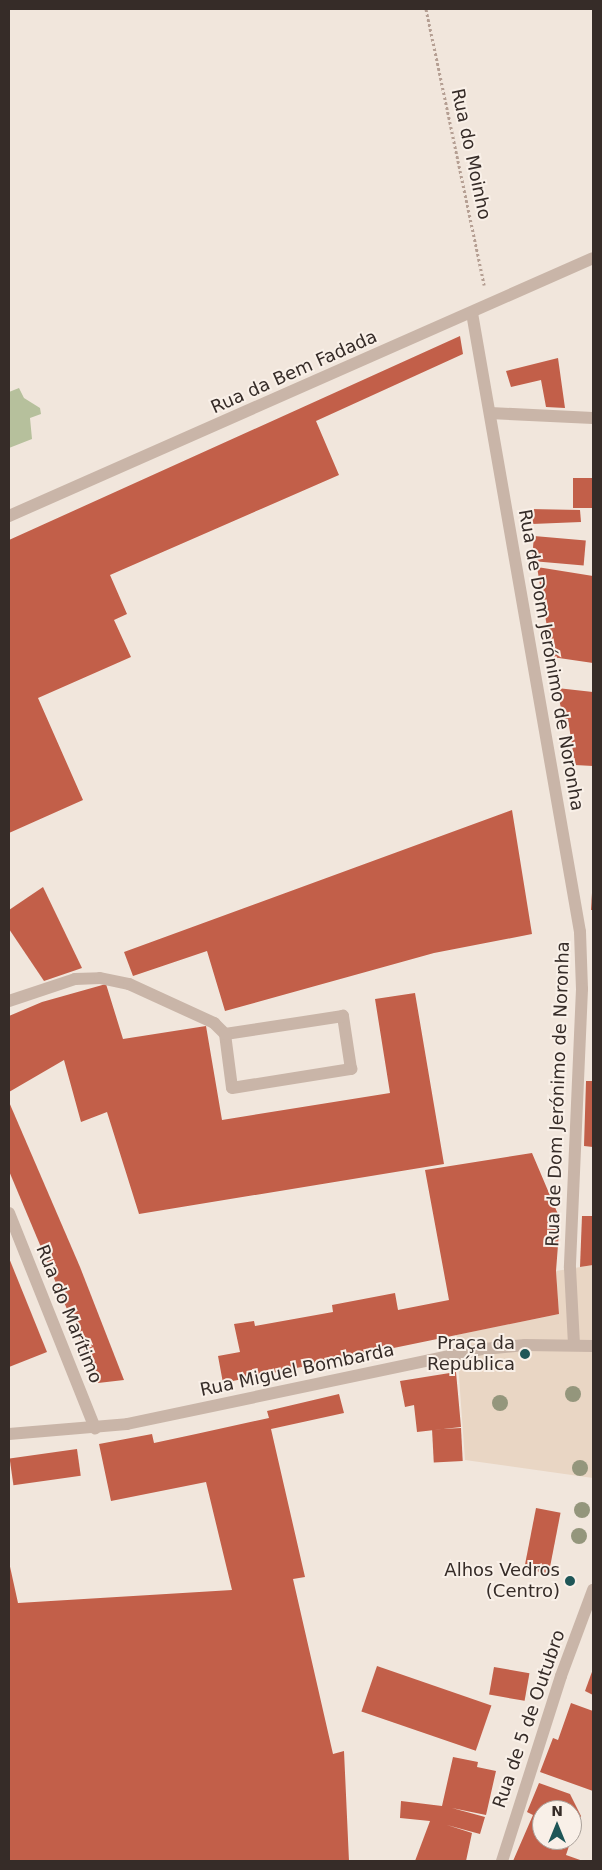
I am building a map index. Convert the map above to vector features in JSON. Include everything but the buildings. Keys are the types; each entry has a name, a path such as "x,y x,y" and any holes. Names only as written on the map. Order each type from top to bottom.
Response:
{"street":[{"name":"Rua da Bem Fadada","path":"9,516 593,258"},
{"name":"Rua de Dom Jerónimo de Noronha","path":"472,313 587,931 582,989 570,1268 574,1345"},
{"path":"490,413 593,418"},
{"path":"9,1001 75,979 100,978 129,984 155,998 183,1006 214,1022 225,1034 232,1088 351,1069 342,1016 225,1034"},
{"name":"Rua do Marítimo","path":"9,1213 96,1428"},
{"name":"Rua Miguel Bombarda","path":"9,1434 127,1424 484,1349 574,1345 593,1346"},
{"name":"Rua de 5 de Outubro","path":"502,1861 558,1685 593,1590"}],"path":[{"name":"Rua do Moinho","path":"426,9 488,306"}],"green space":[{"path":"19,388 24,398 40,408 41,414 30,418 32,439 9,448 9,392"}],"shaded area":[{"name":"Praça da República","path":"593,1265 593,1478 465,1460 456,1335 559,1314 556,1271"}],"place":[{"name":"Praça da República","path":"525,1354"},
{"name":"Alhos Vedros (Centro)","path":"570,1581"}]}
